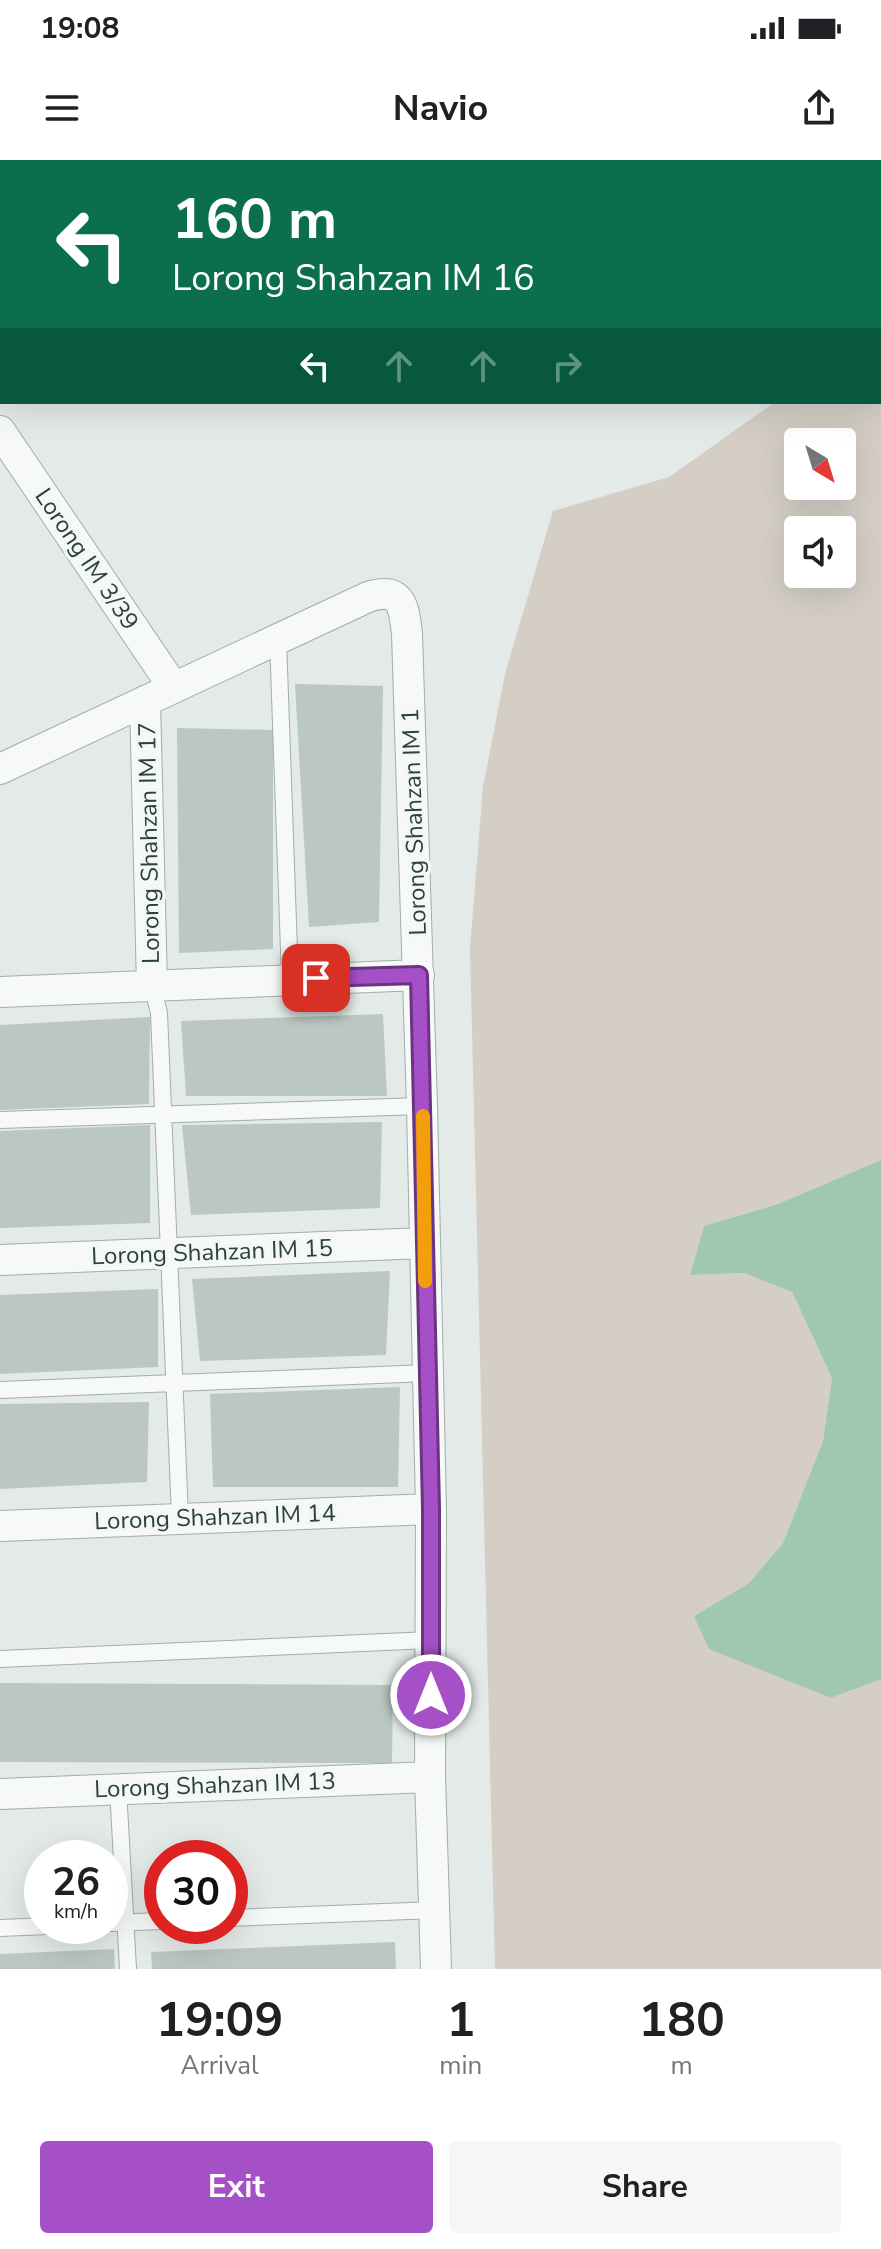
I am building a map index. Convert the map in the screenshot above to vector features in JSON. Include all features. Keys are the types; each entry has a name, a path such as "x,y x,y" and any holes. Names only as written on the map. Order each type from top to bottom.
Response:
{"street":[{"name":"Lorong IM 3/39","path":"0,431 174,688"},
{"name":"Lorong Shahzan IM 1","path":"278,639 383,592 394,596 402,604 407,634 419,975 431,1509 430,1777 436,1969"},
{"path":"0,769 278,639"},
{"name":"Lorong Shahzan IM 17","path":"145,701 152,985"},
{"path":"0,992 419,975"},
{"name":"Lorong Shahzan IM 15","path":"0,1260 424,1243"},
{"name":"Lorong Shahzan IM 14","path":"0,1526 431,1509"},
{"name":"Lorong Shahzan IM 13","path":"0,1794 430,1777"}],"lane":[{"path":"278,639 290,979"},
{"path":"152,985 159,1013 180,1517"},
{"path":"0,1120 422,1106"},
{"path":"0,1390 428,1373"},
{"path":"0,1659 431,1640"},
{"path":"118,1788 118,1840"},
{"path":"248,1917 435,1910"},
{"path":"0,1928 24,1927"},
{"path":"122,1944 128,1969"}],"shaded area":[{"path":"772,404 881,404 881,1160 778,1204 704,1226 690,1275 744,1273 792,1292 832,1378 823,1441 783,1543 749,1583 694,1616 781,1676 831,1698 881,1679 881,1969 495,1969 470,948 483,787 505,674 553,511 669,477"},
{"path":"881,1160 881,1679 831,1698 709,1649 694,1616 749,1583 783,1543 823,1441 832,1378 792,1292 744,1273 690,1275 704,1226 778,1204"}],"building":[{"path":"295,684 383,686 379,922 309,927"},
{"path":"177,728 273,730 273,949 179,953"},
{"path":"383,1014 387,1096 186,1096 181,1021"},
{"path":"150,1017 149,1104 0,1110 0,1025"},
{"path":"382,1122 380,1208 191,1215 182,1125"},
{"path":"150,1125 150,1223 0,1228 0,1131"},
{"path":"390,1271 386,1355 200,1361 192,1279"},
{"path":"158,1289 158,1367 0,1374 0,1295"},
{"path":"400,1387 398,1487 213,1487 210,1394"},
{"path":"149,1402 147,1482 0,1489 0,1404"},
{"path":"0,1683 393,1685 392,1763 0,1762"},
{"path":"395,1942 396,1969 152,1969 151,1952"},
{"path":"114,1949 115,1969 0,1969 0,1954"}],"slow traffic":[{"path":"423,1116 425,1281"}],"route":[{"path":"316,978 419,975 431,1509 431,1695"}]}
